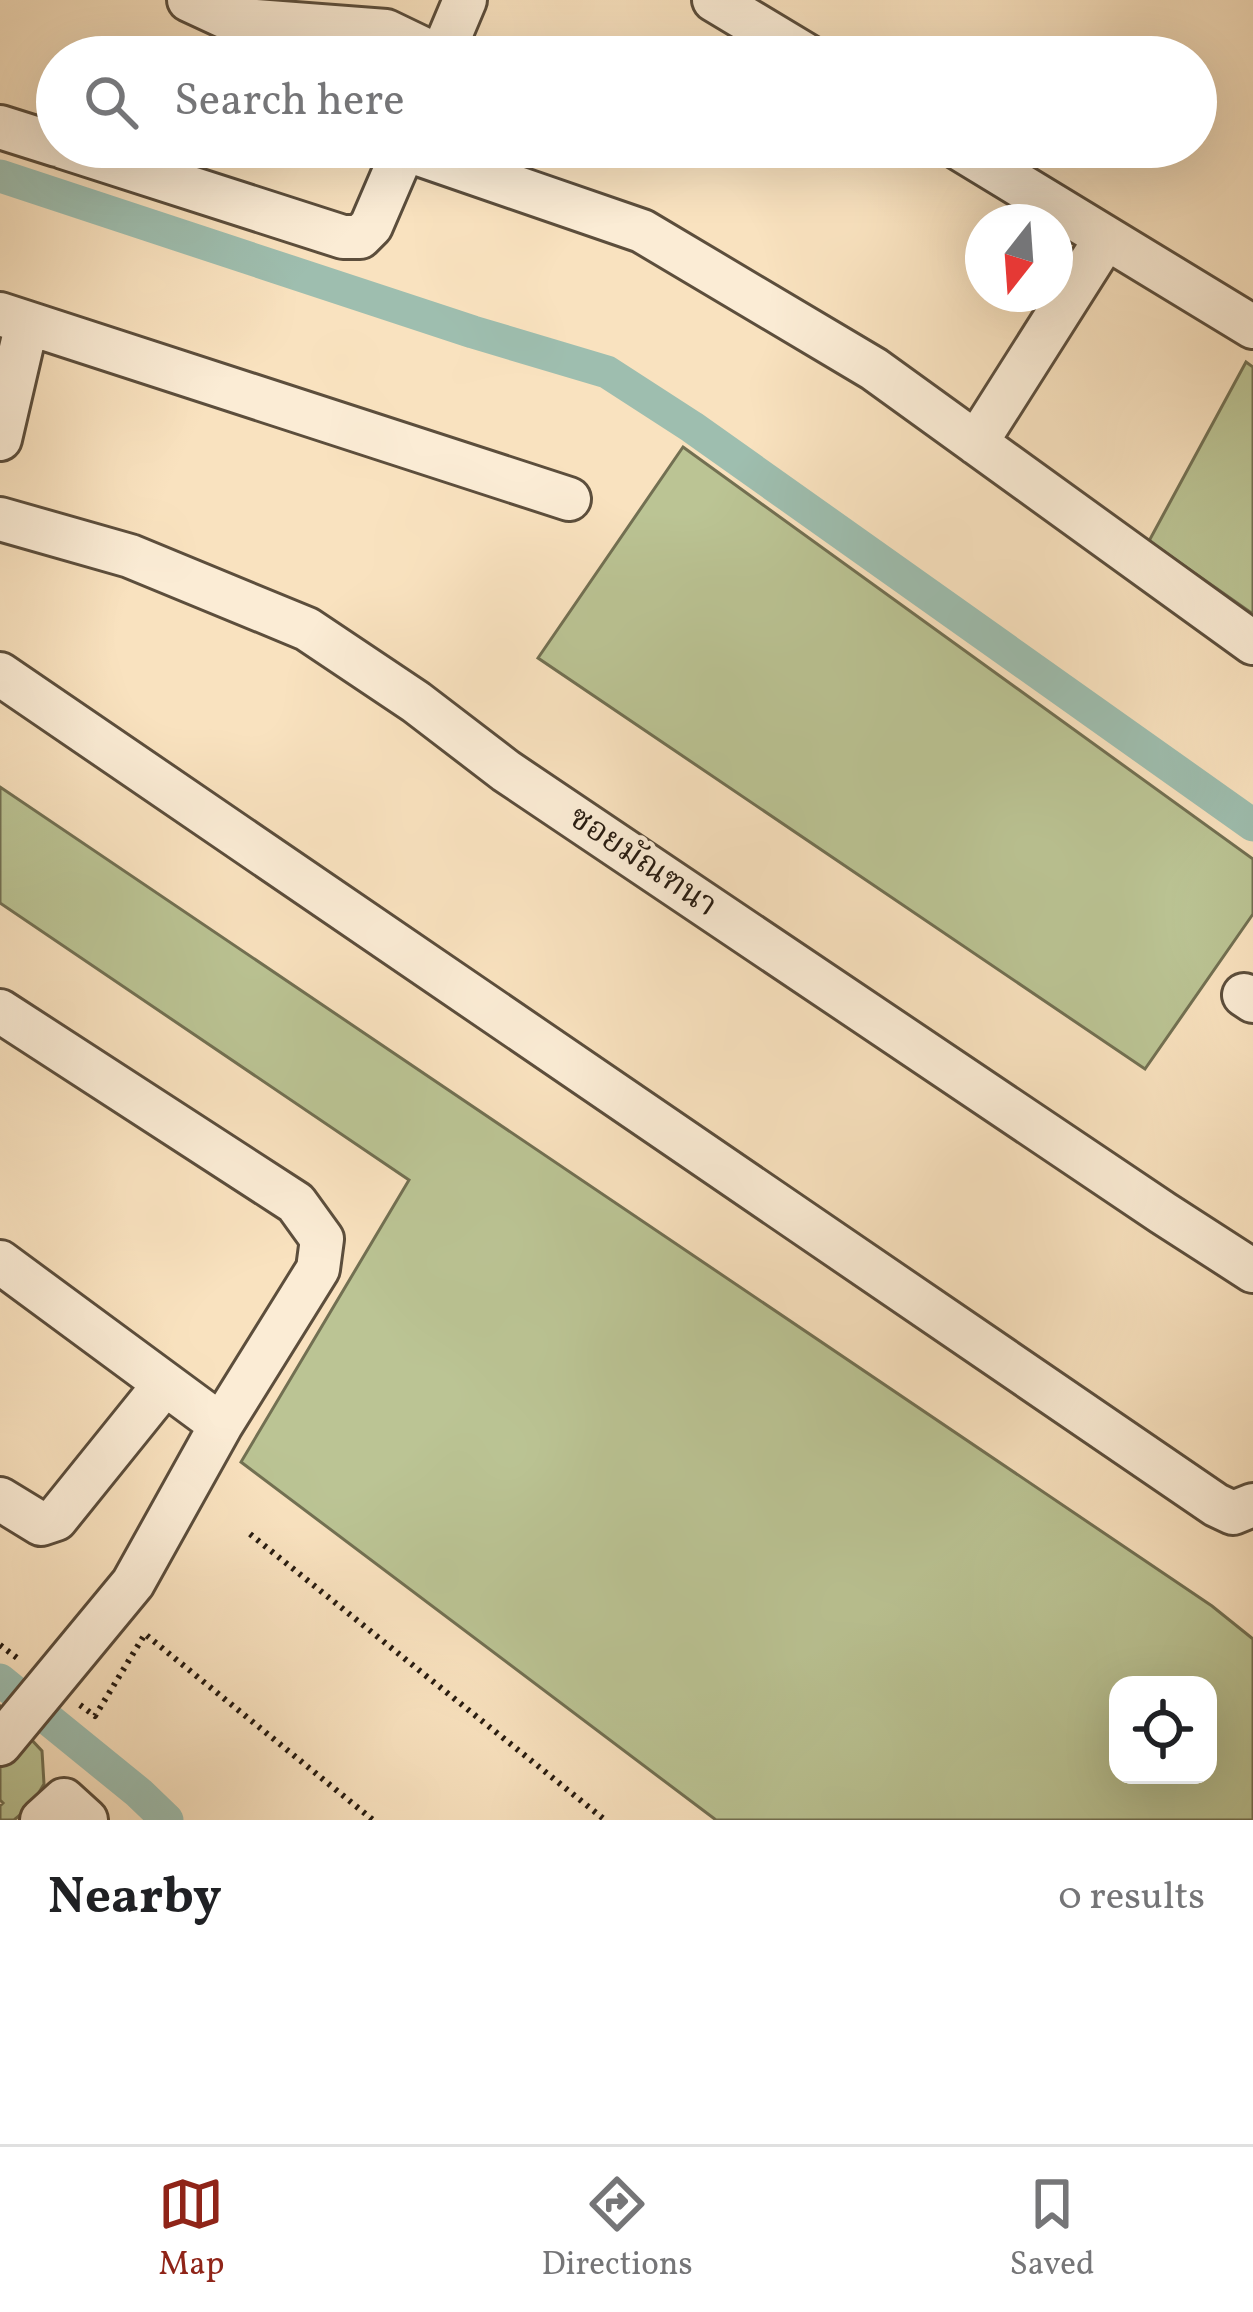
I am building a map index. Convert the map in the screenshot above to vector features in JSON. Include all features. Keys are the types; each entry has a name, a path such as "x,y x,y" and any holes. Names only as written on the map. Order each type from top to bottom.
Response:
{"street":[{"path":"189,0 230,19 386,31 397,36"},
{"path":"450,36 465,0"},
{"path":"714,0 774,36"},
{"path":"0,127 36,138"},
{"path":"129,168 343,236 360,237 371,226 396,168"},
{"path":"462,168 642,231 874,369 1253,643"},
{"path":"991,168 1253,327"},
{"path":"976,443 1106,238"},
{"path":"0,439 13,318 569,499"},
{"name":"ซอยมัณฑนา","path":"0,519 130,556 307,629 416,702 506,772 1253,1271"},
{"path":"0,674 1216,1504 1233,1513 1253,1504"},
{"path":"0,1012 296,1203 322,1239 317,1270 221,1425 133,1583 0,1744"},
{"path":"0,1262 221,1425"},
{"path":"0,1499 41,1525 56,1519 164,1385"},
{"path":"42,1820 64,1800 86,1820"}],"path":[{"path":"250,1534 604,1820"},
{"path":"95,1716 145,1634 373,1820"}],"green space":[{"path":"1246,362 1253,367 1253,614 1149,541"},
{"path":"683,447 1253,859 1253,914 1145,1069 538,658"},
{"path":"0,787 1212,1606 1253,1639 1253,1820 716,1820 241,1462 409,1180 0,903"},
{"path":"0,1706 42,1751 44,1784 31,1806 14,1820 0,1820"}],"waterway":[{"path":"0,176 607,372 692,427 1253,825"},
{"path":"0,1680 167,1820"}]}
